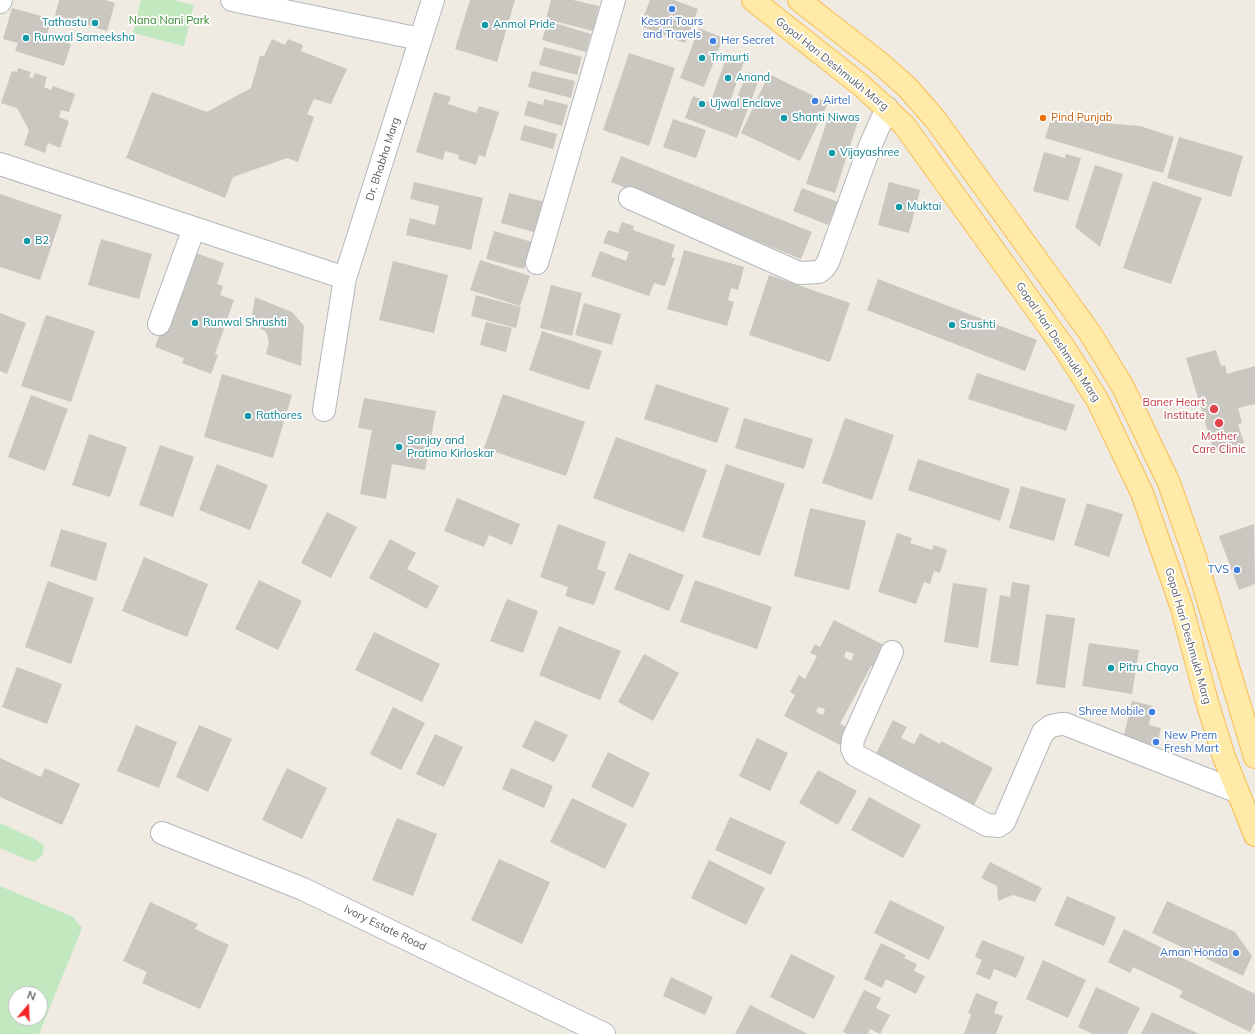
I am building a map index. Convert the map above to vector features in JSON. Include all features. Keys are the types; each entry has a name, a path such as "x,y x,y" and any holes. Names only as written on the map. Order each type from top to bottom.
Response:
{"main road":[{"name":"Gopal Hari Deshmukh Marg","path":"753,0 862,86 904,125 1065,349 1102,407 1142,494 1168,566 1185,619 1207,702 1236,791 1255,835"},
{"path":"799,0 881,64 920,101 935,119 1090,333 1123,387 1169,483 1193,550 1255,757"},
{"path":"904,125 920,101"}],"street":[{"path":"232,0 420,39"},
{"name":"Dr. Bhabha Marg","path":"324,410 345,278 432,0"},
{"path":"537,263 614,0"},
{"path":"630,198 799,273 819,272 828,262 870,146 887,108"},
{"path":"0,164 345,278"},
{"path":"159,324 194,228"},
{"path":"892,652 853,739 852,748 856,755 987,825 998,826 1004,822 1043,732 1051,726 1061,724 1065,724 1236,791"},
{"name":"Ivory Estate Road","path":"162,833 303,889 604,1034"}],"green space":[{"name":"Nana Nani Park","path":"141,0 173,0 194,5 184,46 133,33"},
{"path":"0,823 33,838 44,845 43,854 35,862 0,848"},
{"path":"0,886 73,917 82,928 48,1012 48,986 8,986 8,1026 42,1026 39,1034 0,1034"}],"building":[{"name":"Tathastu","path":"59,0 105,0 115,3 107,31 55,15"},
{"name":"Anmol Pride","path":"470,0 515,0 497,62 455,49"},
{"path":"551,0 573,0 599,6 593,31 546,19"},
{"path":"650,0 674,0 698,9 685,43 640,26"},
{"name":"Runwal Sameeksha","path":"12,8 52,19 46,37 71,44 64,66 15,51 18,43 3,39"},
{"path":"548,21 591,34 586,52 542,40"},
{"name":"Trimurti","path":"699,28 723,38 704,87 680,78"},
{"path":"272,39 285,45 288,39 303,45 301,51 347,69 331,104 314,99 307,114 314,117 298,162 287,158 233,177 225,198 126,158 152,92 207,112 251,88 260,56 264,56"},
{"path":"544,47 582,57 577,75 539,65"},
{"path":"629,53 675,68 649,146 603,130"},
{"name":"Anand","path":"728,53 745,59 729,104 712,98"},
{"path":"18,68 31,72 29,77 33,78 35,73 47,77 44,87 51,90 53,86 75,94 69,112 61,110 59,117 69,121 60,148 48,143 45,153 24,145 29,130 17,108 1,103 12,71 17,72"},
{"path":"532,71 575,81 571,98 528,87"},
{"name":"Ujwal Enclave","path":"747,72 760,77 737,138 685,118 693,96 732,111"},
{"name":"Shanti Niwas","path":"769,74 828,103 800,161 741,133"},
{"path":"434,92 451,97 448,104 476,113 479,106 499,112 485,157 479,155 476,165 458,159 459,155 445,151 443,160 416,152"},
{"path":"544,99 568,105 562,126 524,115 528,101 543,105"},
{"name":"Vijayashree","path":"830,112 858,121 835,193 806,184"},
{"path":"673,119 706,130 696,158 663,147"},
{"path":"1051,119 1140,126 1174,137 1163,173 1045,138"},
{"path":"524,125 557,134 553,149 520,140"},
{"path":"1179,137 1243,156 1231,197 1167,178"},
{"path":"1044,152 1065,158 1066,154 1081,158 1068,201 1033,191"},
{"path":"621,156 812,232 801,259 611,182"},
{"path":"1095,165 1123,174 1100,247 1075,227"},
{"path":"1153,181 1202,198 1171,284 1123,268"},
{"path":"414,182 483,198 471,250 406,235 410,218 435,225 439,206 410,199"},
{"name":"Muktai","path":"889,182 920,190 909,233 878,225"},
{"path":"802,188 838,202 828,225 793,211"},
{"path":"509,193 545,202 537,233 501,223"},
{"name":"B2","path":"0,194 62,215 40,280 0,267"},
{"path":"622,222 634,226 633,230 675,245 671,257 675,258 665,286 654,283 649,296 591,276 600,251 626,261 629,252 603,243 608,230 618,233"},
{"path":"494,231 532,242 524,269 486,259"},
{"path":"101,239 152,254 139,299 88,285"},
{"name":"Runwal Shrushti","path":"179,247 224,263 217,284 223,286 220,295 234,300 215,354 218,355 211,374 182,363 184,358 155,347 176,289"},
{"path":"684,250 744,267 738,290 731,288 728,300 734,302 727,326 667,309"},
{"path":"480,260 530,276 520,306 470,290"},
{"path":"393,261 448,275 434,333 379,320"},
{"path":"769,275 850,303 830,362 749,335"},
{"name":"Srushti","path":"878,279 1037,340 1025,371 867,310"},
{"path":"551,285 582,293 572,336 540,328"},
{"path":"476,295 521,307 516,328 471,316"},
{"path":"255,297 292,312 304,326 301,366 266,354 269,342 266,332 251,323"},
{"path":"584,303 621,314 612,345 575,335"},
{"path":"0,313 26,323 7,374 0,371"},
{"path":"46,315 95,331 71,402 21,386"},
{"path":"486,322 512,328 506,352 480,345"},
{"path":"542,331 602,351 589,390 529,370"},
{"path":"1216,350 1221,366 1225,365 1227,374 1255,366 1255,404 1238,408 1242,423 1238,424 1244,443 1214,452 1186,358"},
{"path":"977,373 1075,405 1066,431 968,399"},
{"name":"Rathores","path":"222,374 292,395 273,458 204,437"},
{"path":"656,384 729,408 717,443 644,419"},
{"path":"503,394 585,422 566,476 484,448"},
{"path":"31,395 68,409 45,471 8,457"},
{"name":"Sanjay and Pratima Kirloskar","path":"364,398 436,411 425,470 392,464 386,499 360,494 372,430 358,428"},
{"path":"744,418 813,439 804,469 735,448"},
{"path":"845,418 894,435 872,500 822,483"},
{"path":"89,434 127,447 110,497 72,485"},
{"path":"616,437 707,470 684,532 593,498"},
{"path":"160,445 194,457 173,517 139,505"},
{"path":"918,459 1010,489 1000,521 908,490"},
{"path":"217,464 268,485 250,530 199,510"},
{"path":"726,464 785,484 760,556 702,537"},
{"path":"1021,486 1066,499 1054,541 1009,528"},
{"path":"457,498 520,524 512,545 489,535 484,547 444,531"},
{"path":"1087,503 1123,514 1109,557 1074,545"},
{"path":"810,508 866,521 849,590 794,576"},
{"path":"327,512 357,527 331,578 301,563"},
{"path":"558,524 606,542 597,569 606,572 594,605 565,596 568,587 540,577"},
{"path":"1254,524 1255,584 1239,590 1219,536"},
{"path":"61,529 107,543 96,581 50,566"},
{"path":"897,533 912,538 910,543 932,550 934,545 947,550 940,573 934,571 930,584 924,582 916,604 878,592"},
{"path":"390,539 416,553 407,569 439,586 427,609 369,578"},
{"path":"629,553 684,575 669,611 614,589"},
{"path":"144,557 208,584 187,637 122,611"},
{"path":"259,580 302,601 278,650 235,629"},
{"path":"695,580 772,607 757,649 680,622"},
{"path":"48,581 94,598 71,664 25,647"},
{"path":"1012,582 1030,585 1018,666 990,662 1000,595 1010,597"},
{"path":"953,583 987,588 978,648 944,642"},
{"path":"507,599 538,611 523,653 490,641"},
{"path":"1046,614 1075,618 1065,688 1036,684"},
{"path":"834,620 888,647 877,668 871,666 840,724 848,728 840,745 784,716 795,695 790,692 799,675 805,679 817,656 810,653 815,644 820,647","holes":["846,651 854,654 851,661 844,657","818,707 825,709 823,715 816,712"]},
{"path":"559,626 621,651 600,700 539,675"},
{"path":"374,632 440,664 422,702 355,670"},
{"name":"Pitru Chaya","path":"1089,643 1139,650 1132,694 1082,686"},
{"path":"644,654 679,673 653,721 618,702"},
{"path":"17,667 62,684 47,724 2,707"},
{"path":"1132,701 1153,706 1149,725 1161,728 1157,746 1123,739"},
{"path":"393,707 425,723 401,770 370,754"},
{"path":"535,720 568,735 554,762 522,747"},
{"path":"893,720 907,727 901,738 914,744 920,733 940,744 941,741 993,768 972,809 873,760"},
{"path":"136,725 177,742 159,788 117,771"},
{"path":"199,725 232,739 208,792 176,777"},
{"path":"435,734 463,747 444,787 416,774"},
{"path":"757,738 788,753 770,791 739,776"},
{"path":"608,752 650,773 633,808 591,787"},
{"path":"0,758 41,777 45,768 80,784 62,825 0,797"},
{"path":"287,768 327,788 302,839 262,820"},
{"path":"511,768 553,786 544,808 502,789"},
{"path":"818,770 857,791 838,825 799,803"},
{"path":"869,797 921,825 903,858 851,830"},
{"path":"572,798 627,824 605,869 550,842"},
{"path":"730,817 786,842 771,875 715,850"},
{"path":"397,818 437,834 413,896 372,880"},
{"path":"499,859 550,882 522,944 471,920"},
{"path":"709,860 765,888 746,925 691,898"},
{"path":"990,862 1042,888 1035,902 1013,895 998,901 997,886 981,878"},
{"path":"1067,896 1116,917 1104,946 1054,925"},
{"path":"890,900 945,927 929,960 874,933"},
{"path":"1167,901 1235,932 1252,956 1243,976 1152,933"},
{"path":"150,902 198,924 195,929 229,945 200,1009 142,983 147,972 123,961"},
{"path":"1124,929 1255,994 1255,1022 1250,1032 1179,997 1183,991 1133,967 1130,973 1108,962"},
{"path":"982,940 1025,957 1016,978 994,969 990,980 976,974 982,960 975,957"},
{"path":"881,943 906,955 904,958 917,964 914,971 925,976 916,994 886,979 882,988 864,979"},
{"path":"791,954 835,976 814,1019 770,997"},
{"path":"1043,960 1086,980 1068,1018 1026,999"},
{"path":"671,977 713,997 705,1015 663,996"},
{"path":"1096,987 1140,1008 1127,1034 1093,1034 1078,1027"},
{"path":"864,990 881,998 876,1008 890,1015 880,1034 870,1029 868,1034 847,1034 843,1032"},
{"path":"976,993 998,1002 994,1013 1003,1016 996,1034 964,1034 971,1015 968,1013"},
{"path":"750,1005 808,1034 735,1034"},
{"path":"1152,1012 1199,1034 1141,1034"}],"place":[{"name":"Kesari Tours and Travels","path":"672,9"},
{"name":"Tathastu","path":"95,23"},
{"name":"Anmol Pride","path":"485,25"},
{"name":"Runwal Sameeksha","path":"26,38"},
{"name":"Her Secret","path":"713,41"},
{"name":"Trimurti","path":"702,58"},
{"name":"Anand","path":"728,78"},
{"name":"Airtel","path":"815,101"},
{"name":"Ujwal Enclave","path":"702,104"},
{"name":"Shanti Niwas","path":"784,118"},
{"name":"Pind Punjab","path":"1043,118"},
{"name":"Vijayashree","path":"832,153"},
{"name":"Muktai","path":"899,207"},
{"name":"B2","path":"27,241"},
{"name":"Runwal Shrushti","path":"195,323"},
{"name":"Srushti","path":"952,325"},
{"name":"Baner Heart Institute","path":"1214,409"},
{"name":"Rathores","path":"248,416"},
{"name":"Mother Care Clinic","path":"1219,423"},
{"name":"Sanjay and Pratima Kirloskar","path":"399,447"},
{"name":"TVS","path":"1237,570"},
{"name":"Pitru Chaya","path":"1111,668"},
{"name":"Shree Mobile","path":"1152,712"},
{"name":"New Prem Fresh Mart","path":"1156,742"},
{"name":"Aman Honda","path":"1236,953"}]}
